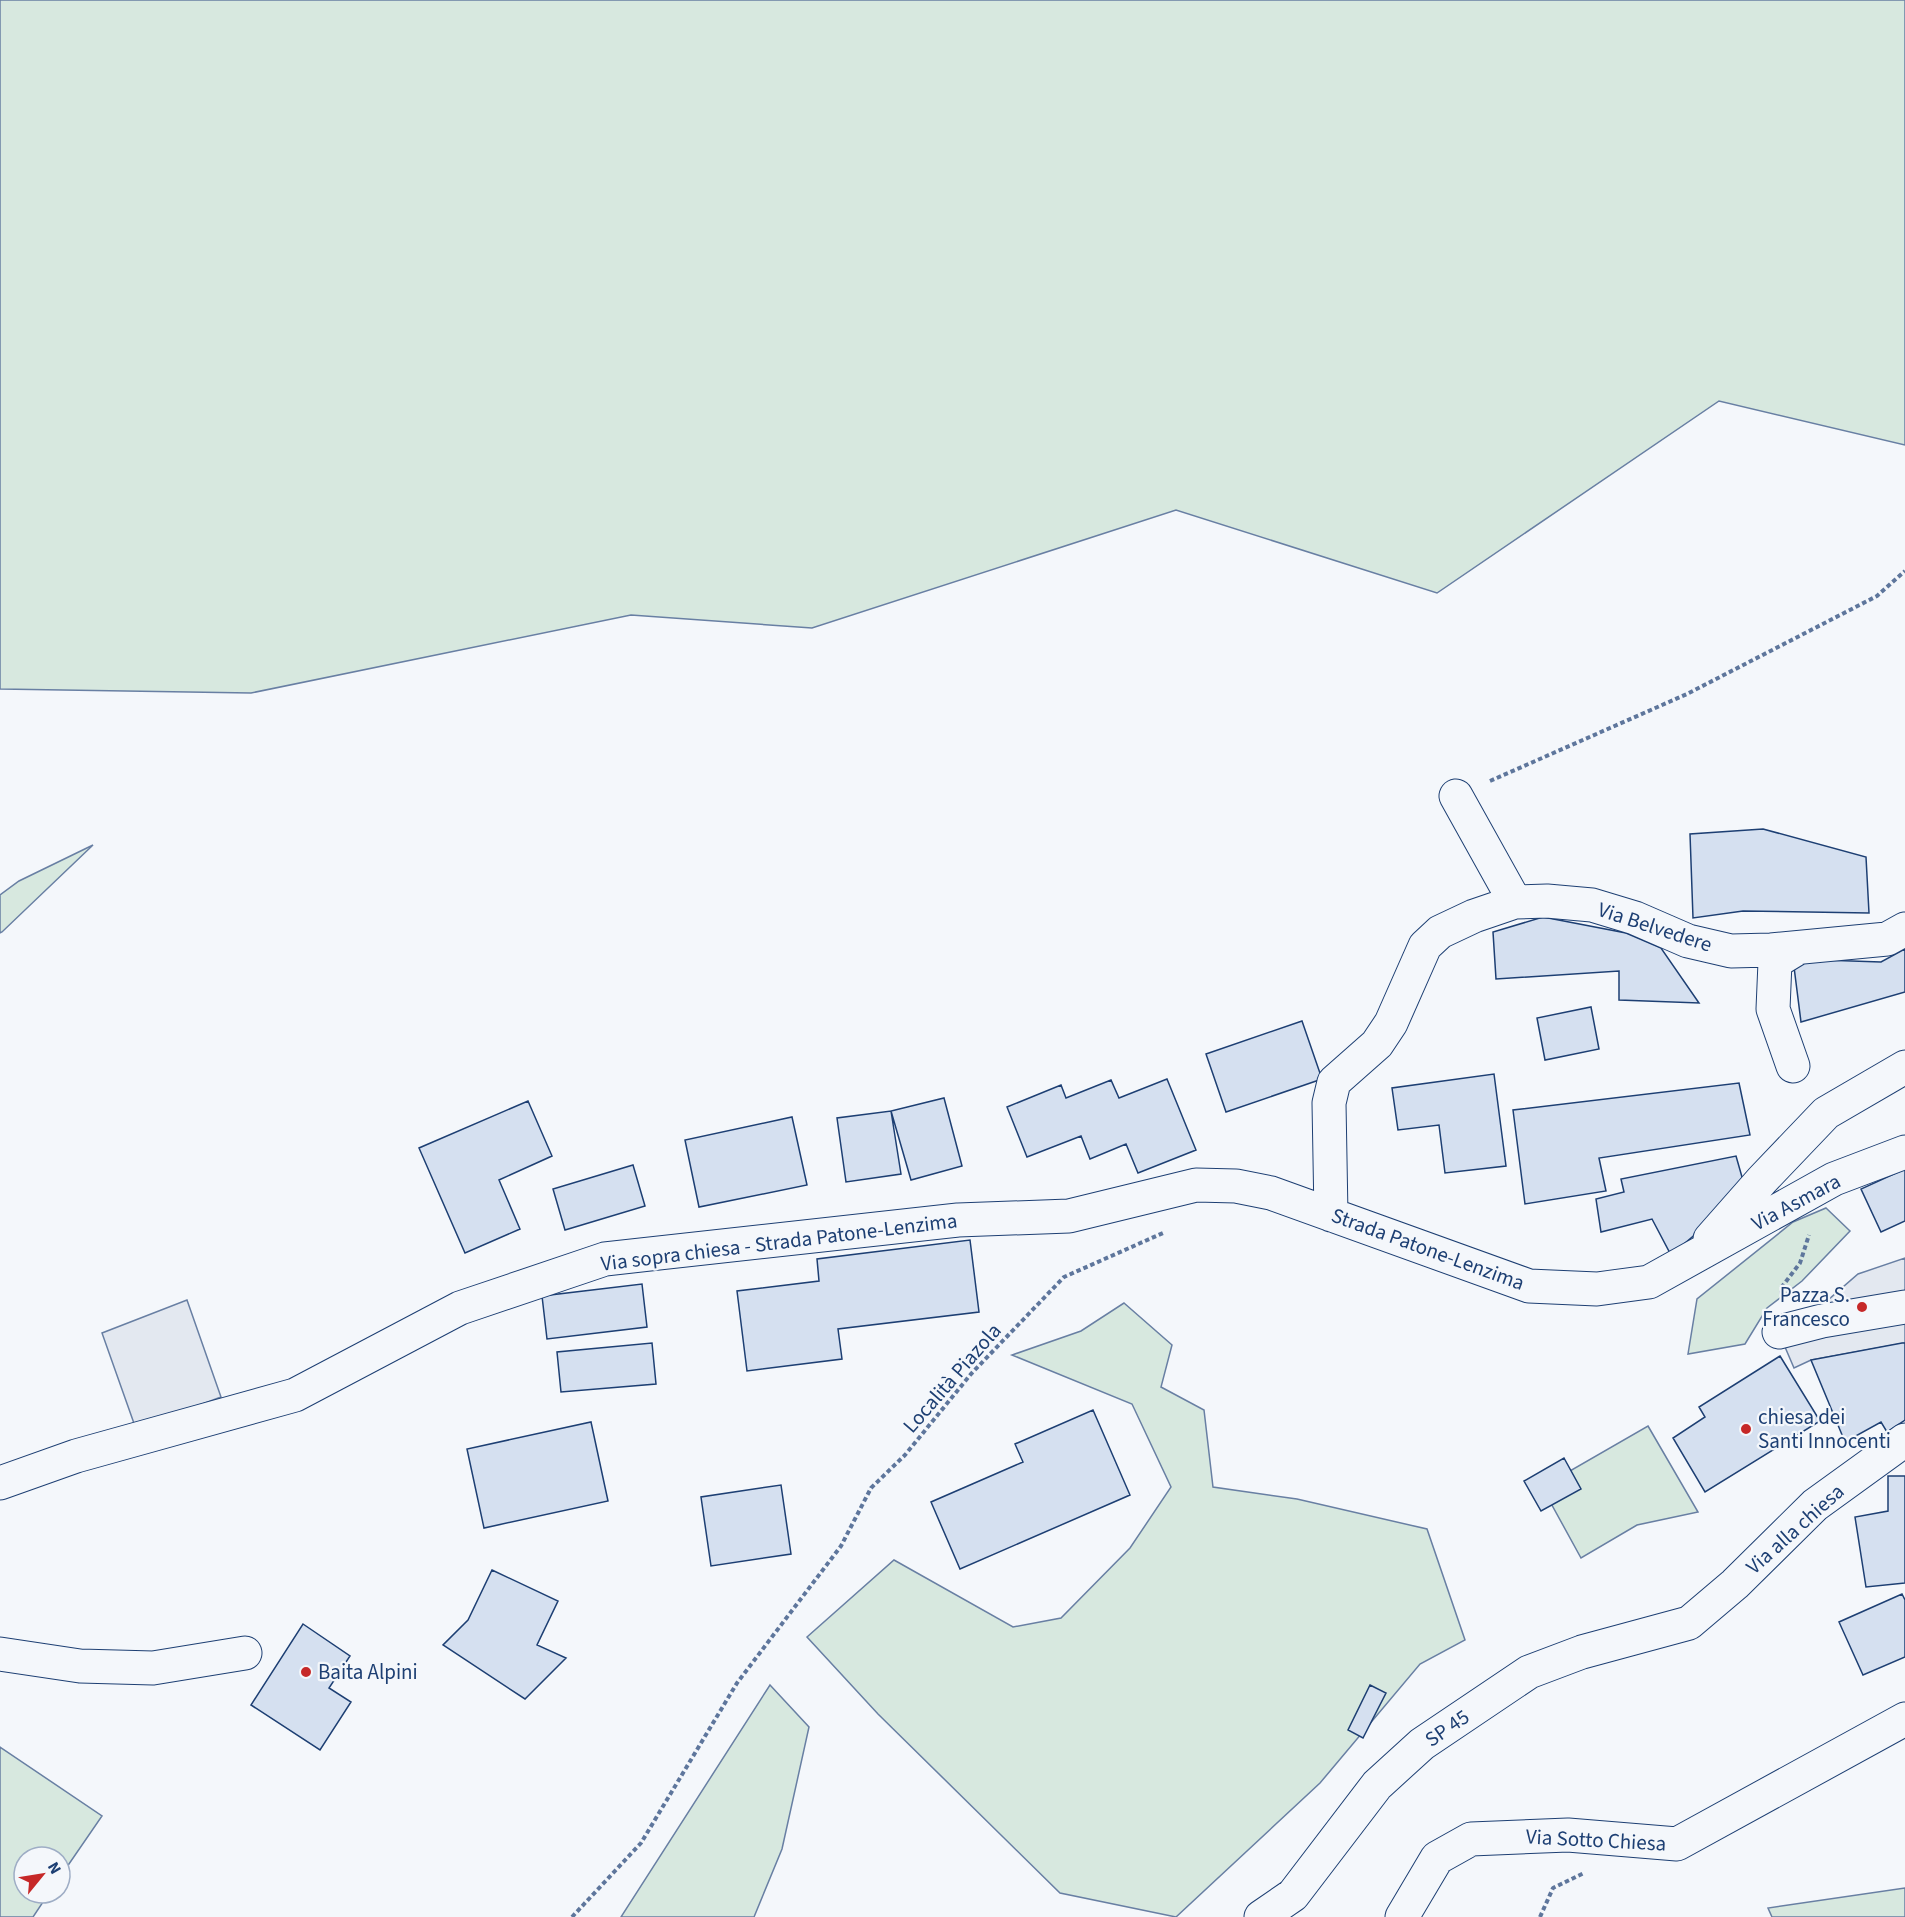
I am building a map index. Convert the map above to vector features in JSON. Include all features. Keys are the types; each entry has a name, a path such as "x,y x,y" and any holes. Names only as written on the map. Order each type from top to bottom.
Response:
{"street":[{"path":"1456,796 1515,902"},
{"name":"Via Belvedere","path":"1331,1215 1329,1103 1334,1082 1377,1044 1391,1023 1425,946 1440,932 1474,916 1515,902 1547,901 1592,905 1635,918 1688,941 1731,951 1798,948 1887,939 1905,929"},
{"path":"1793,1066 1773,1009 1775,962 1798,948"},
{"path":"1690,1260 1826,1113 1905,1067"},
{"name":"Via Asmara","path":"1690,1260 1833,1179 1905,1152"},
{"name":"Via sopra chiesa - Strada Patone-Lenzima","path":"0,1483 76,1456 295,1395 460,1308 604,1259 958,1220 1069,1216 1196,1185 1236,1186 1271,1193"},
{"name":"Strada Patone-Lenzima","path":"1271,1193 1529,1286 1597,1289 1649,1282 1690,1260"},
{"path":"1779,1332 1822,1321 1905,1307"},
{"name":"Via alla chiesa","path":"1689,1623 1735,1584 1815,1505 1905,1440"},
{"path":"0,1506 51,1484 76,1456"},
{"name":"SP 45","path":"1261,1917 1293,1895 1377,1785 1432,1738 1529,1672 1582,1652 1689,1623"},
{"path":"0,1654 80,1666 153,1668 245,1653"},
{"name":"Via Sotto Chiesa","path":"1402,1917 1437,1858 1471,1839 1568,1835 1677,1844 1905,1719"}],"path":[{"path":"1456,796 1688,694 1877,596 1905,572"},
{"path":"1781,1288 1800,1263 1811,1228 1803,1196"},
{"name":"Località Piazola","path":"572,1917 641,1843 737,1683 841,1546 871,1488 905,1455 971,1374 1064,1277 1173,1229"}],"shaded area":[{"path":"0,0 1905,0 1905,445 1719,401 1437,593 1176,510 812,628 631,615 251,693 0,689"},
{"path":"93,845 0,933 0,895 19,881"},
{"path":"1826,1208 1850,1231 1802,1281 1767,1308 1745,1344 1688,1354 1697,1299 1793,1222"},
{"name":"Pazza S. Francesco","path":"1905,1258 1905,1343 1811,1360 1794,1368 1782,1340 1858,1274"},
{"path":"187,1300 221,1397 136,1429 102,1333"},
{"path":"1124,1303 1172,1345 1161,1387 1204,1410 1213,1487 1297,1499 1427,1529 1465,1640 1420,1664 1320,1783 1176,1917 1060,1893 878,1714 807,1637 894,1560 1013,1627 1061,1618 1130,1548 1171,1487 1132,1404 1012,1355 1081,1331"},
{"path":"1648,1426 1698,1512 1637,1525 1581,1558 1542,1487"},
{"path":"770,1685 809,1727 782,1849 754,1917 621,1917"},
{"path":"0,1747 102,1816 72,1860 72,1845 12,1845 12,1905 41,1905 33,1917 0,1917"},
{"path":"1905,1888 1905,1917 1772,1917 1768,1908"}],"building":[{"path":"1763,829 1866,857 1869,913 1743,911 1693,918 1690,834"},
{"path":"1543,917 1626,933 1661,948 1699,1003 1619,1000 1619,971 1496,979 1493,932"},
{"path":"1905,949 1905,992 1801,1022 1793,959 1881,962"},
{"path":"1591,1007 1599,1049 1545,1060 1537,1018"},
{"path":"1302,1021 1322,1079 1226,1112 1206,1054"},
{"path":"1494,1074 1506,1166 1445,1173 1439,1125 1398,1130 1392,1088"},
{"path":"1167,1079 1196,1150 1138,1173 1126,1144 1090,1159 1081,1136 1027,1157 1007,1107 1061,1085 1066,1098 1111,1080 1119,1098"},
{"path":"1739,1083 1750,1135 1599,1158 1606,1191 1525,1204 1513,1110"},
{"path":"944,1098 962,1166 911,1180 891,1111"},
{"path":"528,1101 552,1156 499,1180 520,1229 465,1253 419,1148"},
{"path":"891,1111 901,1174 846,1182 837,1118"},
{"path":"792,1117 807,1185 699,1207 685,1140"},
{"path":"1736,1156 1746,1191 1671,1255 1652,1219 1601,1232 1596,1199 1624,1192 1621,1179"},
{"path":"633,1165 645,1206 565,1230 553,1189"},
{"path":"1905,1169 1905,1221 1881,1232 1861,1189"},
{"path":"970,1240 979,1312 838,1329 842,1359 747,1371 737,1291 819,1281 817,1259"},
{"path":"642,1284 647,1327 547,1339 542,1296"},
{"path":"652,1343 656,1384 561,1392 557,1352"},
{"path":"1905,1343 1905,1420 1887,1432 1881,1422 1845,1442 1811,1360"},
{"name":"chiesa dei Santi Innocenti","path":"1780,1356 1820,1421 1705,1492 1673,1438 1705,1417 1699,1407"},
{"path":"1093,1410 1130,1495 960,1569 931,1502 1023,1462 1015,1444"},
{"path":"591,1422 608,1501 484,1528 467,1449"},
{"path":"1564,1458 1581,1489 1541,1511 1524,1481"},
{"path":"1888,1476 1905,1476 1905,1583 1866,1587 1855,1517 1888,1511"},
{"path":"781,1485 791,1554 711,1566 701,1497"},
{"path":"492,1570 558,1601 537,1645 566,1658 525,1699 443,1645 468,1620"},
{"path":"1902,1594 1905,1600 1905,1657 1863,1675 1839,1622"},
{"name":"Baita Alpini","path":"303,1624 350,1656 329,1688 351,1702 320,1750 251,1705"},
{"path":"1370,1685 1386,1693 1363,1738 1348,1730"}],"place":[{"name":"Pazza S. Francesco","path":"1862,1307"},
{"name":"chiesa dei Santi Innocenti","path":"1746,1429"},
{"name":"Baita Alpini","path":"306,1672"}]}
